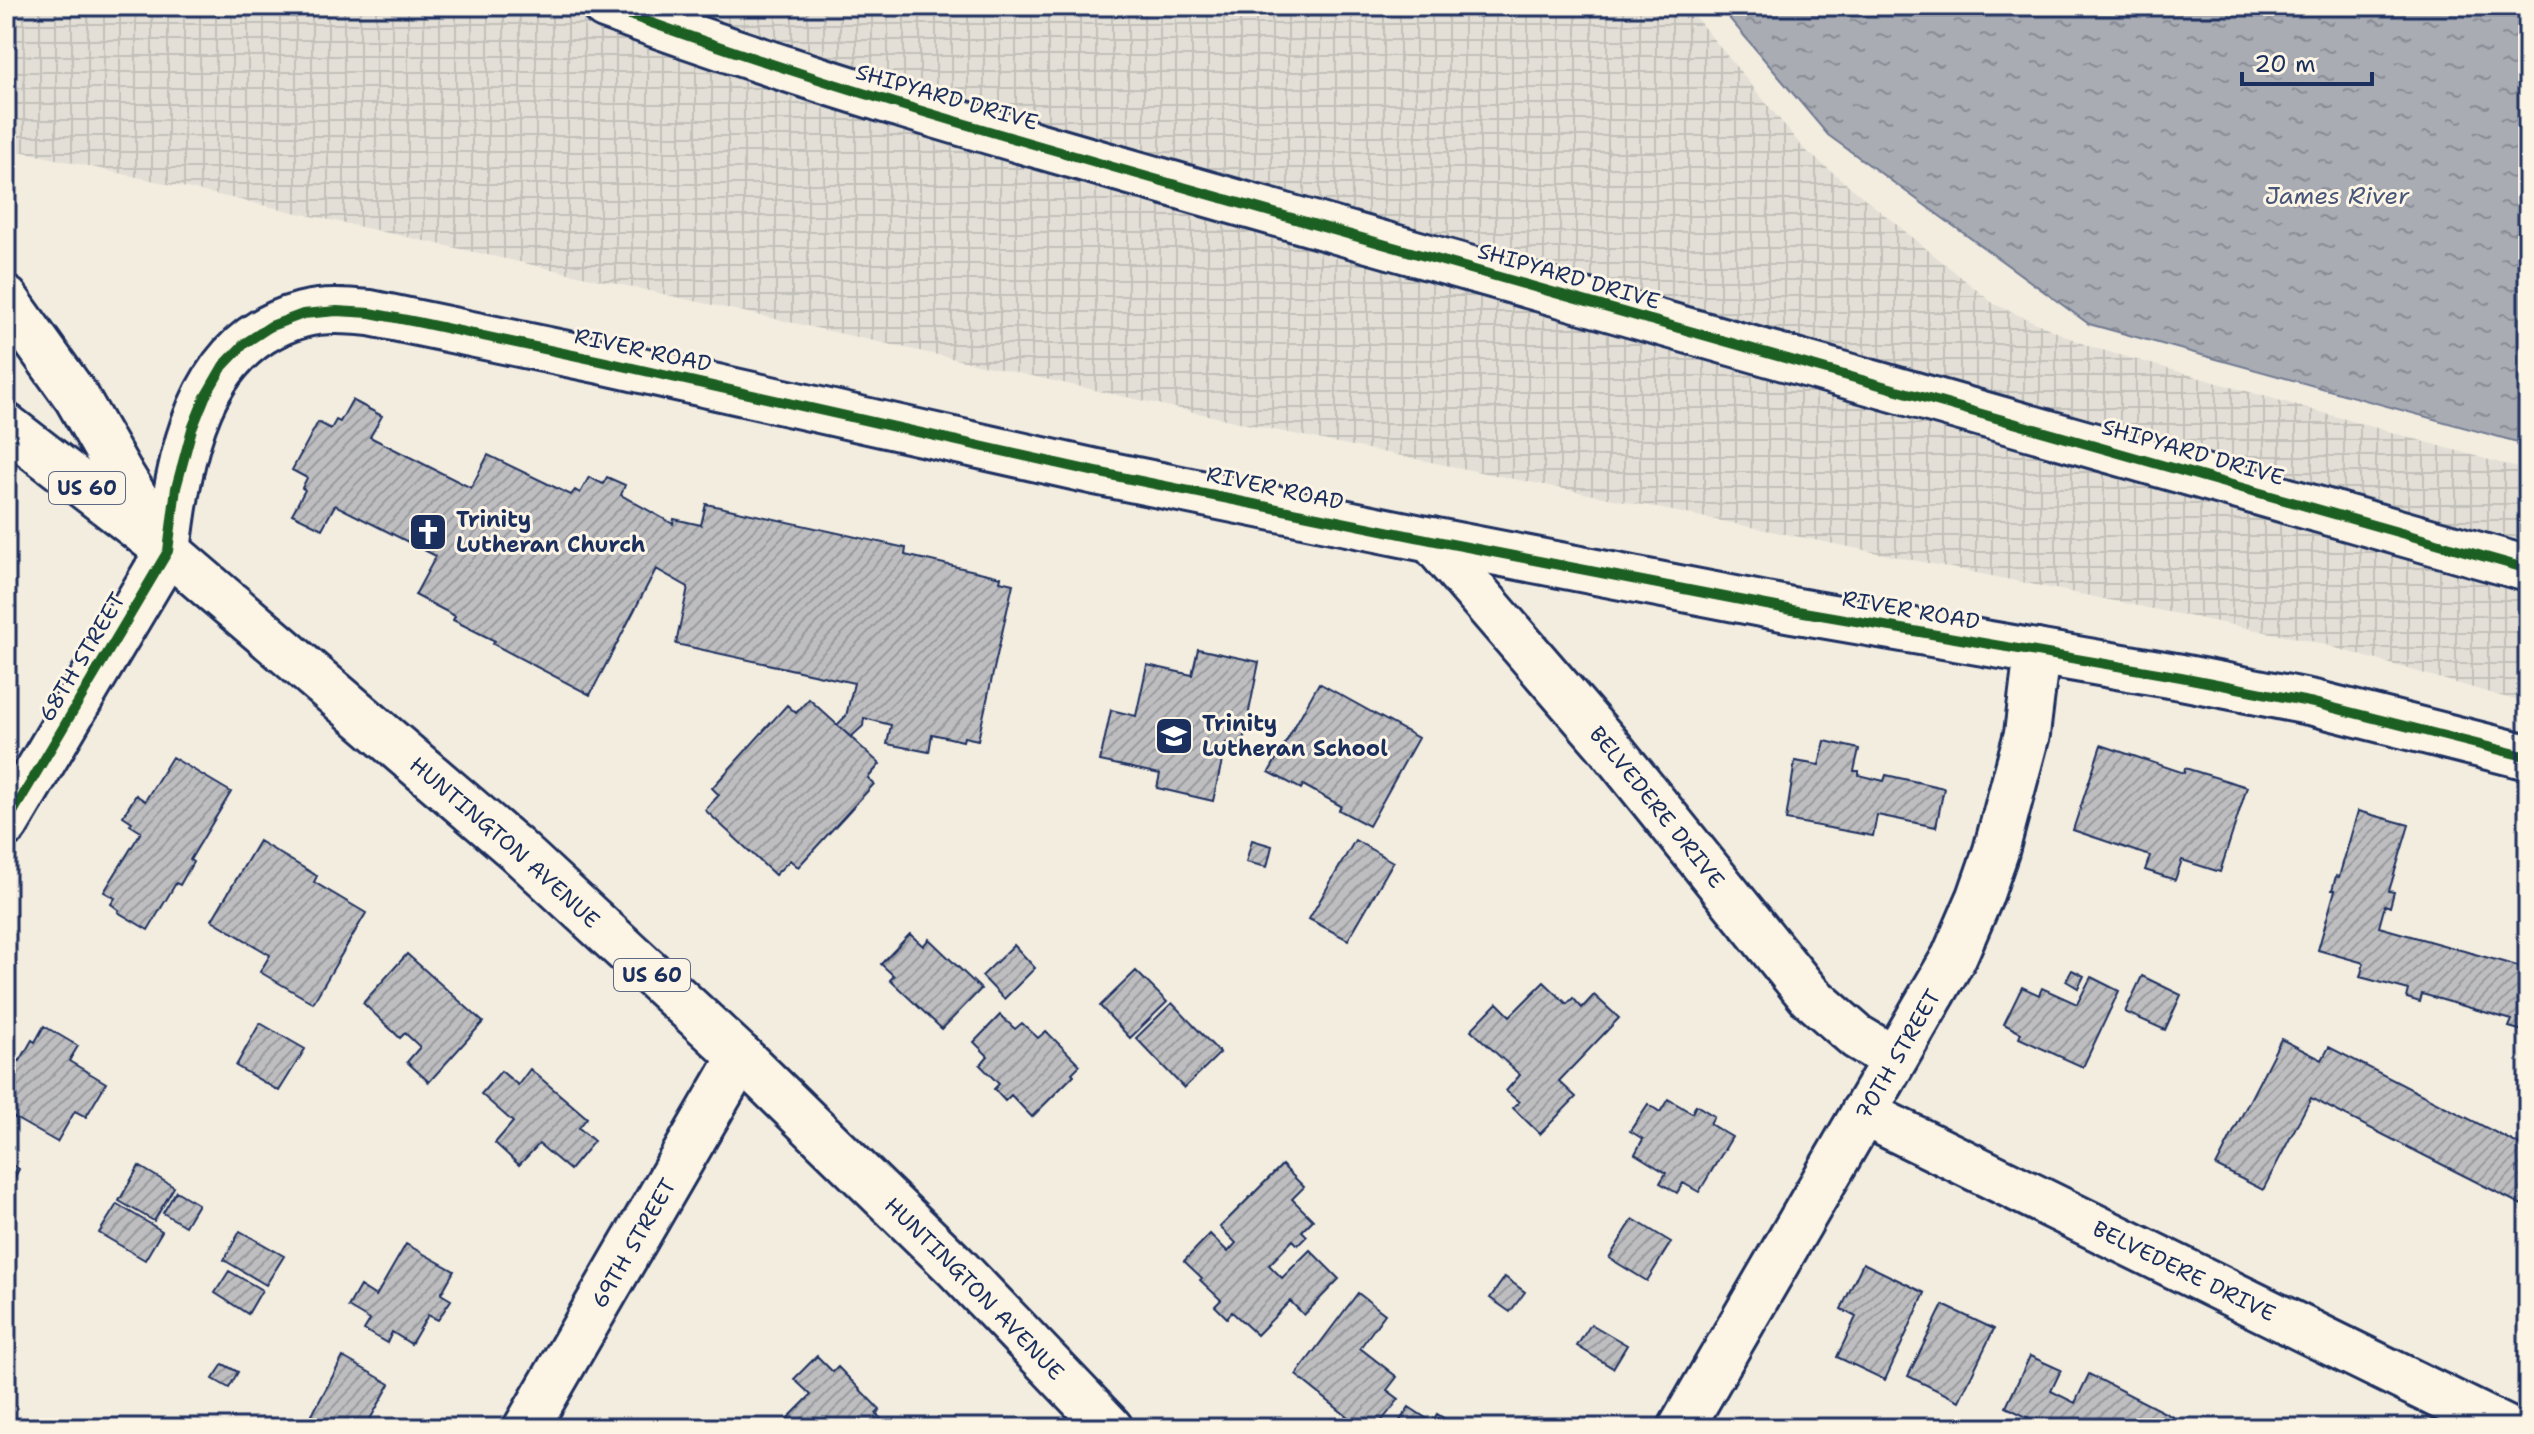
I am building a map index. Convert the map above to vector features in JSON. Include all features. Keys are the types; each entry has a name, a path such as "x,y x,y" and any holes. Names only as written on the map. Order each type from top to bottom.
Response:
{"street":[{"name":"SHIPYARD DRIVE","path":"605,6 696,40 873,97 2528,569"},
{"path":"6,299 77,398 168,551"},
{"name":"RIVER ROAD","path":"168,551 176,488 192,429 205,397 223,366 245,343 271,326 303,314 337,311 370,313 1096,472 1431,540 1792,610 2314,703 2528,757"},
{"name":"HUNTINGTON AVENUE","path":"6,426 168,551 516,849 741,1057 955,1266 1110,1428"},
{"name":"BELVEDERE DRIVE","path":"1431,540 1607,744 1809,995 1857,1037 1894,1059"},
{"name":"68TH STREET","path":"6,824 168,551"},
{"name":"70TH STREET","path":"1681,1428 1954,957 1996,851 2027,734 2037,652"},
{"name":"69TH STREET","path":"526,1428 741,1057"},
{"name":"BELVEDERE DRIVE","path":"1863,1113 2505,1428"}],"shaded area":[{"path":"6,6 1686,6 1804,149 1994,304 2088,346 2528,471 2528,704 2315,642 1279,431 6,148"}],"water":[{"name":"James River","path":"1719,6 2528,6 2528,445 2089,324 1828,135"}],"building":[{"path":"1289,6 1314,6 1307,17"},
{"path":"352,400 382,416 370,437 471,488 488,455 571,495 575,490 580,493 589,477 603,484 607,477 625,485 621,495 673,524 674,519 701,525 706,504 906,548 905,555 1001,577 1000,581 1013,584 978,740 964,737 963,741 932,734 929,752 887,744 891,725 864,718 863,726 851,737 837,725 846,716 854,683 676,644 688,587 656,569 590,695 493,644 495,641 453,620 455,616 415,595 436,556 335,505 322,529 292,514 305,490 302,488 307,478 292,470 318,422 331,429 336,420 340,422"},
{"path":"1198,649 1259,662 1242,746 1226,743 1213,801 1157,788 1160,774 1100,761 1111,710 1136,716 1147,665 1192,675"},
{"path":"1319,683 1418,738 1369,826 1303,785 1301,789 1269,772"},
{"path":"809,699 880,764 868,778 874,784 798,867 790,860 775,875 705,810 719,795 712,788 787,705 796,713"},
{"path":"1825,741 1859,749 1854,771 1859,771 1859,775 1884,781 1886,775 1944,788 1936,827 1877,815 1873,836 1786,820 1795,761 1819,765"},
{"path":"2101,745 2184,773 2185,768 2247,787 2220,872 2182,860 2175,880 2145,870 2150,856 2073,830"},
{"path":"172,757 231,792 190,860 193,862 180,885 176,883 148,930 118,912 111,904 115,898 104,892 141,832 123,816 136,795 145,801"},
{"path":"2358,811 2409,825 2389,891 2394,892 2390,907 2385,905 2379,927 2528,969 2528,1024 2525,1023 2523,1031 2509,1027 2512,1020 2422,994 2420,1002 2407,998 2409,990 2360,977 2364,963 2318,950 2336,876 2339,877"},
{"path":"1252,840 1272,846 1267,867 1246,862"},
{"path":"1355,840 1393,862 1348,940 1309,919"},
{"path":"259,841 317,876 314,882 366,913 313,1003 260,972 270,955 212,920"},
{"path":"910,934 923,946 929,939 981,989 942,1029 890,980 894,976 881,964"},
{"path":"1014,945 1035,968 1004,999 982,976"},
{"path":"407,954 483,1022 429,1082 407,1062 420,1047 405,1033 400,1038 363,1003"},
{"path":"2072,970 2084,976 2078,988 2066,981"},
{"path":"1136,971 1167,1002 1130,1038 1100,1006"},
{"path":"2142,976 2181,995 2165,1030 2125,1012"},
{"path":"2091,977 2119,991 2083,1067 2019,1038 2021,1033 2004,1024 2022,987 2039,995 2042,988 2077,1004"},
{"path":"1544,982 1567,1004 1573,998 1582,1008 1594,995 1619,1018 1559,1081 1576,1097 1540,1134 1513,1108 1519,1102 1506,1091 1520,1075 1471,1030 1497,1003 1510,1016"},
{"path":"1172,1003 1220,1053 1184,1088 1136,1038"},
{"path":"1000,1015 1015,1029 1022,1023 1038,1038 1046,1031 1080,1065 1032,1117 1011,1095 1005,1101 994,1089 999,1084 980,1065 988,1056 974,1042"},
{"path":"260,1023 305,1049 279,1091 236,1066"},
{"path":"44,1026 78,1046 69,1061 106,1083 86,1117 75,1111 57,1142 6,1113 6,1052 20,1061"},
{"path":"2281,1039 2322,1060 2329,1047 2528,1149 2528,1208 2311,1098 2263,1190 2216,1166"},
{"path":"530,1069 587,1118 579,1128 594,1141 570,1170 539,1144 519,1165 495,1143 513,1122 481,1094 501,1071 518,1085"},
{"path":"1668,1099 1692,1113 1696,1105 1714,1116 1710,1124 1732,1137 1699,1192 1683,1183 1677,1193 1660,1183 1666,1173 1635,1154 1643,1139 1630,1131 1648,1104 1660,1112"},
{"path":"6,1161 19,1169 6,1194"},
{"path":"1282,1165 1304,1187 1292,1199 1313,1220 1302,1231 1307,1236 1298,1245 1293,1240 1269,1265 1282,1278 1310,1250 1339,1279 1304,1315 1290,1301 1257,1335 1232,1312 1227,1318 1215,1306 1221,1300 1184,1261 1210,1234 1228,1252 1236,1243 1220,1227"},
{"path":"139,1166 174,1187 154,1221 119,1201"},
{"path":"176,1191 198,1204 185,1226 163,1213"},
{"path":"117,1204 162,1231 145,1260 99,1233"},
{"path":"1633,1219 1671,1242 1647,1281 1609,1258"},
{"path":"240,1231 284,1256 266,1285 224,1260"},
{"path":"406,1244 454,1271 441,1294 451,1300 438,1320 428,1315 411,1344 392,1332 387,1343 364,1330 370,1320 348,1307 360,1286 376,1296"},
{"path":"1863,1263 1925,1293 1885,1380 1837,1357 1856,1317 1841,1309"},
{"path":"229,1271 262,1290 248,1314 215,1293"},
{"path":"1505,1277 1525,1292 1510,1312 1490,1298"},
{"path":"1358,1293 1385,1314 1360,1348 1397,1377 1387,1390 1399,1399 1376,1428 1359,1426 1296,1375"},
{"path":"1943,1305 1994,1329 1959,1401 1908,1376"},
{"path":"1591,1324 1627,1345 1613,1368 1577,1346"},
{"path":"817,1356 833,1372 838,1367 880,1410 876,1414 889,1426 798,1428 788,1418 811,1395 794,1379"},
{"path":"2030,1356 2061,1370 2051,1391 2075,1403 2089,1374 2173,1417 2168,1428 2055,1428 2006,1407"},
{"path":"343,1357 390,1384 365,1428 305,1428"},
{"path":"223,1364 238,1372 229,1388 213,1379"},
{"path":"1409,1407 1432,1422 1437,1414 1459,1428 1395,1428"}],"cycle path":[{"path":"605,6 786,69 969,125 2528,569"},
{"path":"6,824 168,551 176,488 192,429 205,397 223,366 245,343 271,326 303,314 337,311 370,313 417,322 1096,472 1431,540 1792,610 2314,703 2528,757"}],"place":[{"name":"Trinity Lutheran Church","path":"428,532"},
{"name":"Trinity Lutheran School","path":"1174,736"}]}
